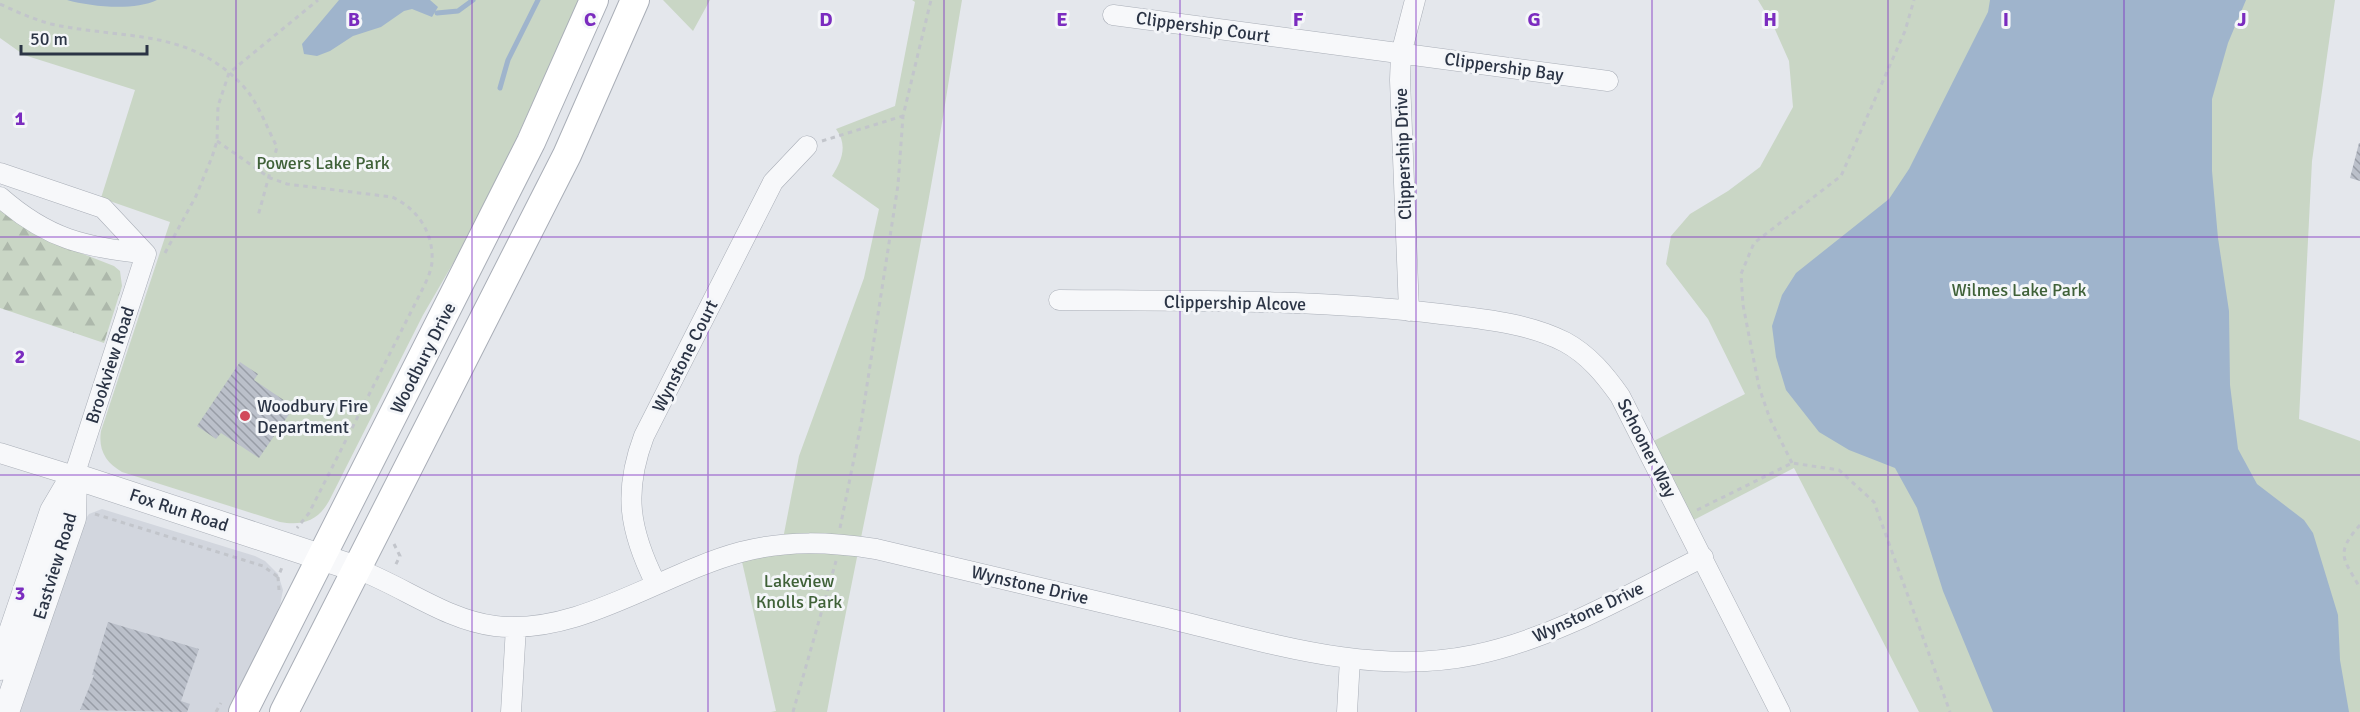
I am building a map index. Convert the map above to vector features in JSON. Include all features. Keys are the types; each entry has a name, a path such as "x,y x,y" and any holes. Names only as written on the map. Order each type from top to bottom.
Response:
{"main road":[{"name":"Woodbury Drive","path":"243,712 527,151 594,0"},
{"name":"Woodbury Drive","path":"284,712 567,155 635,0"}],"street":[{"name":"Clippership Drive","path":"1409,310 1400,80 1401,54 1416,0"},
{"name":"Clippership Court","path":"1113,15 1401,54"},
{"name":"Clippership Bay","path":"1401,54 1608,81"},
{"name":"Wynstone Court","path":"656,584 635,535 631,513 630,486 636,459 644,436 773,182 807,146"},
{"path":"0,173 103,208 146,254"},
{"path":"0,197 34,224 64,238 91,247 146,254"},
{"name":"Brookview Road","path":"74,476 146,254"},
{"name":"Clippership Alcove","path":"1059,300 1293,303 1409,310"},
{"name":"Schooner Way","path":"1409,310 1504,323 1565,342 1585,355 1604,373 1620,396 1780,712"},
{"name":"Fox Run Road","path":"0,453 357,568"},
{"name":"Eastview Road","path":"0,667 53,511 74,476"},
{"name":"Eastview Road","path":"6,712 73,518 74,476"},
{"name":"Wynstone Drive","path":"357,568 465,618 495,626 516,627 550,624 584,613 740,552 807,542 838,544 876,549 1258,640 1350,659 1395,662 1434,660 1504,648 1568,624 1702,557"},
{"path":"511,712 516,627"},
{"path":"1347,712 1350,659"}],"path":[{"path":"168,245 200,187 217,141 218,106 229,73 318,0"},
{"path":"840,530 861,424 891,231 903,116 931,0"},
{"path":"1792,463 1770,419 1759,387 1743,305 1741,274 1754,243 1840,176 1905,31 1914,0"},
{"path":"0,3 51,24 177,43 201,52 229,73 246,88 277,147 258,216"},
{"path":"807,146 903,116"},
{"path":"217,141 270,178 287,184 392,197 407,204 417,214 424,228 431,256 432,263 420,294 309,513 299,523"},
{"path":"1682,517 1792,463 1839,470 1874,502 1950,712"},
{"path":"95,514 263,566 278,577"},
{"path":"2360,525 2345,544 2344,565 2360,588"},
{"path":"793,712 836,559"}],"shaded area":[{"path":"102,509 255,556 265,561 278,574 283,590 280,605 232,712 13,712 82,524 89,514"}],"green space":[{"name":"Powers Lake Park","path":"0,0 579,0 509,155 459,253 423,315 329,501 325,508 314,517 302,522 280,522 122,472 104,455 100,438 101,431 170,222 101,198 135,90 24,55 0,38"},
{"path":"663,0 710,0 693,31"},
{"name":"Lakeview Knolls Park","path":"912,0 962,0 911,292 827,712 771,712 776,711 740,553 782,544 799,456 864,278 879,209 832,176 839,165 843,147 836,129 895,106 915,2"},
{"name":"Wilmes Lake Park","path":"1758,0 2335,0 2312,161 2299,419 2360,441 2360,712 1919,712 1794,468 1686,524 1646,445 1745,394 1708,319 1666,264 1671,236 1690,214 1728,191 1760,167 1793,107 1789,61 1773,25"},
{"path":"0,210 37,236 114,266 120,271 122,286 104,343 0,308"}],"water":[{"path":"67,0 157,0 137,6 113,7"},
{"path":"339,0 430,0 438,7 432,17 412,9 404,11 381,27 353,36 330,51 317,56 304,54 302,44"},
{"name":"Wilmes Lake Park","path":"1990,0 2246,0 2228,43 2212,99 2212,171 2218,238 2229,311 2230,385 2238,449 2257,484 2304,520 2313,533 2338,615 2340,660 2349,712 1993,712 1943,591 1917,508 1895,468 1849,450 1819,432 1786,390 1776,357 1772,326 1782,295 1796,273 1889,199 1909,169 1988,12"}],"building":[{"path":"2360,143 2360,181 2350,178"},
{"name":"Woodbury Fire Department","path":"240,362 258,374 254,380 294,407 259,458 221,433 216,439 197,426"},
{"path":"108,622 199,649 181,701 190,704 187,712 80,710 94,675 92,675"}],"waterway":[{"path":"437,13 458,11 473,0"},
{"path":"500,88 508,60 538,0"}],"place":[{"name":"Woodbury Fire Department","path":"245,416"}]}
